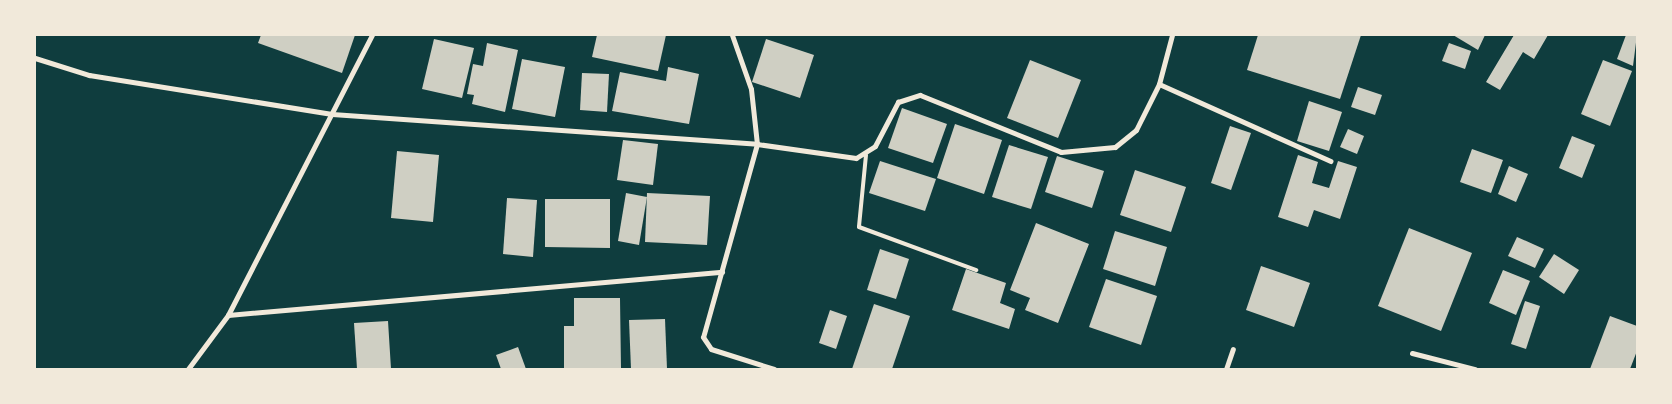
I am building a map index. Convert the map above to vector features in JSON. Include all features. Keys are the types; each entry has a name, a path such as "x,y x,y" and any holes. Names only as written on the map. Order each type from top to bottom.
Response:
{"street":[{"path":"188,369 228,315 372,35"},
{"path":"732,35 750,83 757,144 722,272 703,331 705,343 774,369"},
{"path":"35,58 89,75 332,114 757,144 856,158 866,155 898,102 920,95 1061,152 1108,149 1136,130 1159,84 1172,35"},
{"path":"1159,84 1330,161"},
{"path":"228,315 722,272"},
{"path":"1226,369 1233,349"},
{"path":"1412,353 1475,369"}],"lane":[{"path":"866,155 859,227 976,270"}],"building":[{"path":"261,35 355,35 342,73 258,43"},
{"path":"597,35 666,35 658,71 592,57"},
{"path":"1258,35 1361,35 1340,99 1247,70"},
{"path":"1453,35 1485,35 1478,50"},
{"path":"1514,35 1548,35 1534,59 1523,52 1500,90 1486,82"},
{"path":"1626,35 1637,35 1633,66 1617,59"},
{"path":"434,39 474,48 462,98 422,89"},
{"path":"766,39 814,55 800,98 752,82"},
{"path":"487,43 518,50 505,112 472,104 474,95 467,94 473,64 483,66"},
{"path":"1449,43 1471,51 1465,69 1442,61"},
{"path":"522,59 565,67 555,117 512,109"},
{"path":"1030,60 1081,80 1058,138 1007,118"},
{"path":"1603,60 1632,71 1610,126 1581,114"},
{"path":"668,67 699,74 689,124 612,111 620,72 666,81"},
{"path":"582,73 609,74 607,112 580,110"},
{"path":"1358,87 1382,95 1375,115 1351,107"},
{"path":"1309,101 1342,112 1329,151 1297,141"},
{"path":"902,108 947,124 933,163 888,148"},
{"path":"955,124 1002,140 984,194 937,178"},
{"path":"1230,126 1251,133 1231,190 1211,183"},
{"path":"1348,129 1364,136 1357,154 1340,147"},
{"path":"1572,136 1595,145 1582,178 1559,168"},
{"path":"623,140 658,144 653,185 617,180"},
{"path":"1009,145 1048,157 1031,209 992,197"},
{"path":"1472,149 1503,160 1491,193 1460,182"},
{"path":"397,151 439,155 433,222 391,218"},
{"path":"1298,155 1318,162 1312,183 1329,188 1338,161 1357,167 1340,219 1314,210 1308,227 1278,217"},
{"path":"1057,156 1104,171 1092,208 1045,192"},
{"path":"880,161 936,179 925,211 869,193"},
{"path":"1509,166 1528,174 1516,202 1498,194"},
{"path":"1135,170 1186,187 1171,232 1120,215"},
{"path":"626,193 647,197 639,245 618,241"},
{"path":"647,193 710,196 707,245 645,242"},
{"path":"507,198 537,200 533,257 503,254"},
{"path":"545,199 610,199 610,248 545,247"},
{"path":"1036,223 1089,244 1058,323 1025,310 1030,298 1010,290"},
{"path":"1409,228 1472,253 1441,331 1378,306"},
{"path":"1115,231 1167,247 1155,286 1103,269"},
{"path":"1517,237 1544,249 1535,268 1508,256"},
{"path":"880,249 909,259 896,299 867,290"},
{"path":"1554,254 1579,270 1564,294 1539,277"},
{"path":"1261,266 1310,283 1294,327 1246,310"},
{"path":"966,269 1006,283 1000,303 1015,309 1009,329 952,310"},
{"path":"1503,270 1530,281 1516,315 1489,303"},
{"path":"1106,279 1157,296 1141,345 1089,327"},
{"path":"574,298 620,298 621,369 564,369 564,326 574,326"},
{"path":"1525,301 1540,306 1526,349 1511,344"},
{"path":"874,304 910,316 892,369 852,369"},
{"path":"830,310 847,316 836,349 819,343"},
{"path":"1610,316 1637,326 1637,351 1630,369 1590,369"},
{"path":"665,319 667,369 631,369 629,320"},
{"path":"388,321 391,369 357,369 354,323"},
{"path":"518,347 526,369 501,369 496,355"}]}
